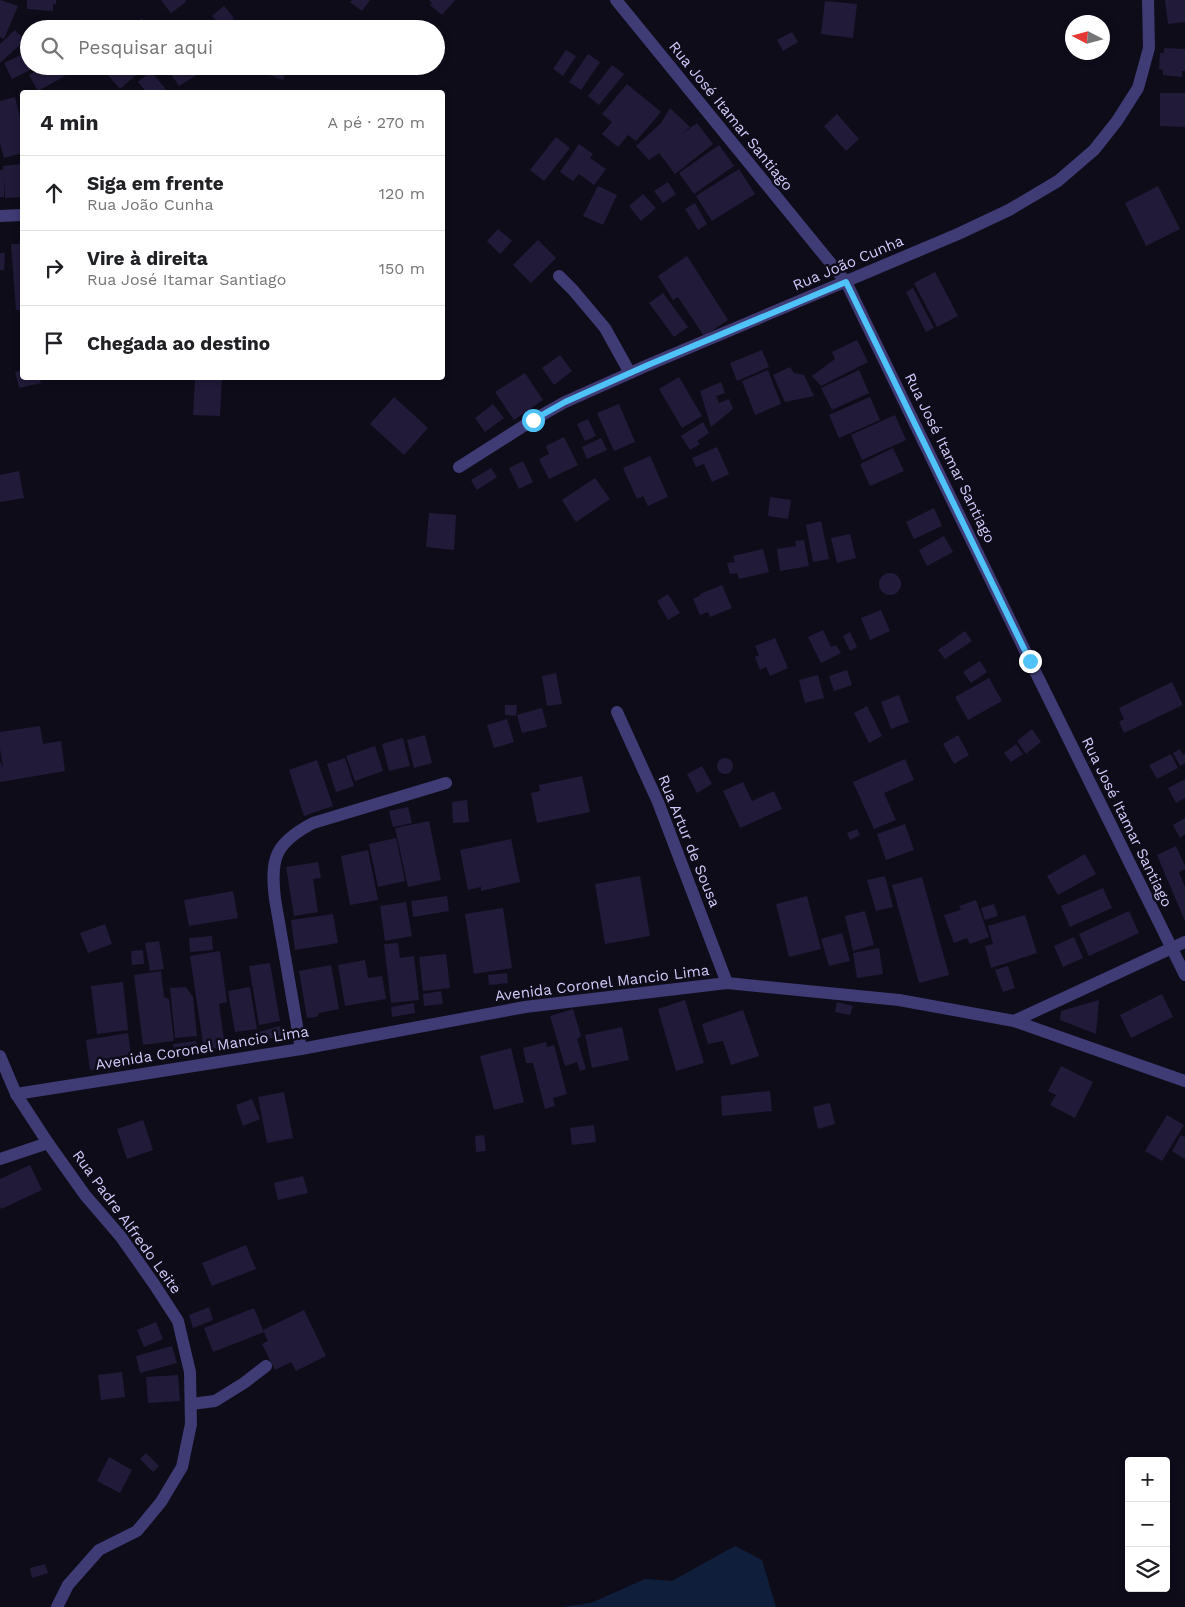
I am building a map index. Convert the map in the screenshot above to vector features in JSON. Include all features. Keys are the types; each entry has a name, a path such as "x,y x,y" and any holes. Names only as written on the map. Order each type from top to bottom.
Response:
{"street":[{"name":"Rua José Itamar Santiago","path":"616,0 846,282 1171,949 1185,974"},
{"name":"Rua João Cunha","path":"459,467 565,402 958,234 1009,210 1058,181 1094,150 1117,121 1138,88 1149,48 1148,0"},
{"path":"0,216 20,215"},
{"path":"559,276 604,328 630,373"},
{"name":"Rua Artur de Sousa","path":"617,712 658,802 727,983"},
{"path":"301,1049 272,878 275,859 281,848 298,831 313,823 446,783"},
{"path":"1014,1021 1185,942"},
{"name":"Avenida Coronel Mancio Lima","path":"16,1094 301,1049 525,1007 727,983 899,1000 1014,1021 1185,1081"},
{"name":"Rua Padre Alfredo Leite","path":"0,1056 16,1094 48,1143 85,1195 121,1237 178,1321 190,1372 191,1424 182,1467 161,1502 137,1531 99,1550 68,1585 57,1607"},
{"path":"0,1159 48,1143"},
{"path":"191,1404 215,1401 244,1383 266,1366"}],"water":[{"path":"735,1546 762,1560 776,1607 563,1607 591,1603 645,1579 672,1581"}],"building":[{"path":"0,0 18,6 4,39 0,37"},
{"path":"27,0 56,0 56,4 53,4 53,11 27,9"},
{"path":"161,0 185,0 186,2 171,13"},
{"path":"352,0 370,0 362,11 350,2"},
{"path":"429,0 455,0 442,15 430,5 432,3"},
{"path":"1165,0 1185,0 1185,22 1168,24"},
{"path":"825,1 857,4 853,38 821,34"},
{"path":"224,6 234,18 232,20 216,20 212,16"},
{"path":"15,30 20,35 20,45 0,63 0,44"},
{"path":"792,32 798,42 783,51 777,40"},
{"path":"1164,48 1185,49 1185,71 1182,71 1182,77 1163,75 1163,70 1159,69 1160,53 1164,53"},
{"path":"566,50 576,56 563,76 553,69"},
{"path":"588,54 600,62 581,90 569,82"},
{"path":"20,55 20,75 12,79 4,63"},
{"path":"612,65 624,74 599,105 588,96"},
{"path":"29,75 65,76 40,90 37,90"},
{"path":"108,75 136,75 120,89"},
{"path":"146,75 154,75 166,90 144,90 138,82"},
{"path":"171,75 197,75 179,86"},
{"path":"269,75 285,75 283,80"},
{"path":"627,84 661,112 636,141 628,135 618,147 602,134 612,122 602,114"},
{"path":"1160,93 1185,93 1185,127 1160,126"},
{"path":"15,97 20,118 20,154 4,158 0,143 0,101"},
{"path":"670,108 690,127 682,134 697,123 713,144 675,174 659,153 649,160 636,146 661,123"},
{"path":"837,114 859,139 846,151 824,126"},
{"path":"556,137 570,148 544,181 530,170"},
{"path":"579,144 593,154 590,158 606,169 594,185 579,174 573,181 560,172"},
{"path":"719,145 734,166 694,194 679,173"},
{"path":"20,164 20,197 5,198 4,179 4,197 0,197 0,170 3,170 3,166"},
{"path":"739,169 755,194 712,221 696,196"},
{"path":"668,182 676,194 663,203 654,191"},
{"path":"598,186 617,195 603,225 583,216"},
{"path":"1158,186 1180,229 1146,246 1125,203"},
{"path":"643,194 656,208 641,221 629,206"},
{"path":"695,203 707,224 698,230 685,209"},
{"path":"498,229 512,241 500,254 487,241"},
{"path":"538,240 556,258 531,283 513,265"},
{"path":"11,244 20,244 20,310 16,310"},
{"path":"0,253 5,253 4,270 0,270"},
{"path":"687,256 728,320 704,336 678,297 673,300 658,276"},
{"path":"935,272 958,316 937,327 914,283"},
{"path":"913,288 934,328 926,332 906,292"},
{"path":"663,293 688,327 674,337 649,303"},
{"path":"857,340 868,362 821,386 812,376 835,359 832,352"},
{"path":"762,350 769,367 737,381 730,363"},
{"path":"560,355 572,371 554,385 542,368"},
{"path":"790,367 794,373 804,375 814,396 785,402 773,375"},
{"path":"768,370 781,404 755,415 742,381"},
{"path":"859,370 869,393 832,410 821,388"},
{"path":"20,371 20,380 40,380 41,383 19,388 15,372"},
{"path":"525,373 543,400 514,420 495,392"},
{"path":"679,377 702,416 682,428 659,389"},
{"path":"195,380 222,380 220,416 193,415"},
{"path":"721,382 725,393 716,396 719,403 729,399 733,409 711,427 700,391"},
{"path":"394,397 428,428 404,455 370,424"},
{"path":"870,397 880,420 839,438 829,415"},
{"path":"493,404 504,418 485,432 475,418"},
{"path":"619,404 635,442 614,451 597,413"},
{"path":"895,415 906,440 862,460 851,435"},
{"path":"588,419 596,436 585,441 577,424"},
{"path":"703,422 709,433 697,441 700,444 690,450 681,436"},
{"path":"564,437 578,465 549,479 539,459 549,454 546,446"},
{"path":"601,438 607,450 587,459 582,447"},
{"path":"717,447 729,474 712,482 704,464 696,467 692,458"},
{"path":"893,448 904,471 870,486 860,464"},
{"path":"650,456 668,497 648,506 643,496 637,499 623,468"},
{"path":"523,461 533,482 519,489 509,468"},
{"path":"491,468 497,477 477,490 471,480"},
{"path":"19,471 24,498 0,502 0,475"},
{"path":"595,478 610,499 576,522 562,500"},
{"path":"770,497 791,500 788,519 768,516"},
{"path":"934,508 942,526 914,539 906,522"},
{"path":"429,513 456,515 454,550 426,547"},
{"path":"821,521 829,559 813,562 806,525"},
{"path":"850,534 856,558 837,563 831,538"},
{"path":"944,536 953,552 927,566 919,550"},
{"path":"804,540 809,566 780,571 777,549 796,546 795,541"},
{"path":"763,549 769,572 739,579 737,573 730,574 727,563 735,562 733,556"},
{"path":"890,573 898,576 901,584 898,592 890,595 882,592 879,584 882,576"},
{"path":"722,585 732,608 710,617 708,612 700,615 693,599"},
{"path":"668,594 680,613 668,620 657,601"},
{"path":"881,610 890,631 870,640 861,618"},
{"path":"823,630 831,647 836,645 841,653 821,663 808,637"},
{"path":"965,631 972,641 945,659 938,650"},
{"path":"850,632 857,647 850,651 843,636"},
{"path":"775,638 788,668 770,676 766,667 760,670 755,657 759,655 755,646"},
{"path":"980,661 987,672 971,683 963,672"},
{"path":"847,670 852,685 834,691 829,676"},
{"path":"556,673 562,704 547,706 542,676"},
{"path":"818,675 824,698 805,703 799,680"},
{"path":"989,678 1002,701 968,720 955,697"},
{"path":"1172,682 1183,705 1124,733 1119,722 1124,719 1119,708"},
{"path":"899,695 909,722 891,729 881,702"},
{"path":"505,705 517,705 516,716 505,715"},
{"path":"867,706 882,736 869,743 854,713"},
{"path":"542,708 547,727 522,733 517,715"},
{"path":"507,719 514,742 494,748 487,725"},
{"path":"40,726 43,744 61,741 65,771 0,782 0,761 3,768 0,732"},
{"path":"1032,729 1041,742 1026,754 1017,741"},
{"path":"425,735 432,763 414,768 407,740"},
{"path":"958,735 969,755 954,764 943,744"},
{"path":"403,738 410,766 389,771 382,744"},
{"path":"1016,744 1023,754 1011,762 1004,753"},
{"path":"375,746 383,771 355,781 346,756"},
{"path":"1180,749 1183,755 1185,754 1185,763 1180,766 1173,753"},
{"path":"1171,754 1178,768 1157,779 1149,765"},
{"path":"345,758 354,786 336,792 327,764"},
{"path":"722,758 728,758 733,763 731,772 722,774 717,769 717,763"},
{"path":"905,759 914,780 884,793 896,820 874,829 853,782"},
{"path":"317,760 333,806 304,816 289,770"},
{"path":"702,766 712,784 697,793 687,774"},
{"path":"582,776 590,812 537,823 531,793 540,791 539,785"},
{"path":"1185,779 1185,798 1176,803 1168,788"},
{"path":"743,782 752,801 774,791 782,809 740,828 723,791"},
{"path":"467,800 469,822 453,823 452,802"},
{"path":"408,807 412,823 393,827 389,811"},
{"path":"1185,818 1185,834 1180,838 1173,825"},
{"path":"429,821 441,880 408,887 395,828"},
{"path":"905,824 914,850 886,860 877,834"},
{"path":"857,829 860,835 850,840 847,833"},
{"path":"396,838 405,881 378,887 369,844"},
{"path":"511,839 520,882 481,891 481,887 468,890 460,850"},
{"path":"1176,846 1185,866 1185,869 1179,872 1185,887 1185,921 1157,855"},
{"path":"368,850 378,900 350,905 341,856"},
{"path":"1085,854 1096,874 1058,895 1047,876"},
{"path":"318,862 321,878 313,879 318,912 294,916 286,867"},
{"path":"640,876 650,936 605,944 595,884"},
{"path":"885,876 893,907 876,911 867,880"},
{"path":"922,877 949,975 919,983 892,885"},
{"path":"1103,888 1112,908 1070,927 1061,906"},
{"path":"233,891 238,918 189,926 184,900"},
{"path":"447,896 449,911 413,917 411,901"},
{"path":"807,896 821,949 789,957 776,904"},
{"path":"976,900 989,937 970,944 967,938 954,943 944,915 961,910 959,906"},
{"path":"406,902 412,936 385,941 380,906"},
{"path":"994,904 998,916 985,920 981,908"},
{"path":"503,908 512,968 474,974 465,914"},
{"path":"865,911 874,945 853,951 845,916"},
{"path":"1129,911 1139,933 1089,956 1079,934"},
{"path":"333,914 338,943 295,950 291,920"},
{"path":"1025,915 1037,953 991,968 985,946 993,944 988,926"},
{"path":"105,924 112,944 88,953 80,933"},
{"path":"842,933 850,961 829,966 821,939"},
{"path":"212,936 213,950 190,952 189,938"},
{"path":"1074,937 1083,958 1063,967 1054,946"},
{"path":"159,941 164,969 150,971 145,943"},
{"path":"398,943 400,958 414,956 419,1000 391,1003 384,944"},
{"path":"879,948 883,974 857,978 853,953"},
{"path":"143,950 144,964 132,965 131,951"},
{"path":"220,951 227,1002 219,1004 225,1047 204,1050 190,956"},
{"path":"446,954 450,988 423,991 419,957"},
{"path":"365,960 368,978 382,976 386,999 345,1006 338,965"},
{"path":"270,963 280,1021 259,1025 249,966"},
{"path":"331,965 339,1009 319,1013 317,1017 307,1018 299,971"},
{"path":"1008,966 1015,988 1003,992 995,970"},
{"path":"161,971 164,997 169,999 174,1041 143,1045 134,975"},
{"path":"507,973 508,983 489,985 488,975"},
{"path":"123,982 128,1030 97,1034 91,986"},
{"path":"186,987 193,997 197,1036 175,1038 170,988"},
{"path":"250,987 257,1029 235,1032 228,991"},
{"path":"441,991 443,1004 424,1006 423,994"},
{"path":"1162,994 1173,1017 1131,1038 1120,1015"},
{"path":"685,1000 704,1063 676,1071 658,1009"},
{"path":"1099,1000 1096,1034 1060,1020 1061,1011"},
{"path":"837,1002 853,1006 850,1015 835,1012"},
{"path":"414,1003 415,1013 392,1017 391,1007"},
{"path":"573,1009 581,1036 577,1039 586,1069 580,1071 577,1062 565,1066 550,1016"},
{"path":"743,1010 759,1056 731,1065 723,1041 708,1044 702,1024"},
{"path":"280,1026 283,1035 257,1042 255,1033"},
{"path":"622,1027 629,1060 592,1068 585,1035"},
{"path":"128,1033 132,1063 90,1070 86,1040"},
{"path":"196,1041 198,1052 175,1056 173,1044"},
{"path":"546,1042 547,1047 554,1045 567,1094 553,1098 555,1106 545,1109 533,1063 526,1063 523,1048"},
{"path":"511,1048 524,1102 494,1110 480,1056"},
{"path":"1061,1066 1093,1082 1075,1118 1050,1105 1056,1095 1048,1091"},
{"path":"770,1091 772,1111 722,1116 721,1096"},
{"path":"284,1092 293,1138 267,1143 258,1097"},
{"path":"252,1099 260,1119 243,1126 236,1105"},
{"path":"830,1103 835,1124 818,1129 813,1107"},
{"path":"1167,1115 1184,1125 1162,1161 1145,1151"},
{"path":"143,1120 153,1150 127,1159 117,1129"},
{"path":"594,1125 596,1142 572,1145 570,1128"},
{"path":"484,1135 486,1151 476,1152 475,1136"},
{"path":"1181,1135 1185,1137 1185,1159 1172,1151"},
{"path":"30,1165 42,1190 1,1209 0,1179"},
{"path":"303,1176 308,1193 278,1200 274,1183"},
{"path":"246,1245 256,1269 212,1286 202,1263"},
{"path":"209,1307 213,1320 193,1328 189,1315"},
{"path":"254,1308 264,1332 213,1352 204,1328"},
{"path":"304,1310 326,1356 296,1371 291,1362 275,1370 262,1344 268,1341 263,1330"},
{"path":"156,1322 163,1339 144,1347 137,1330"},
{"path":"172,1346 177,1363 140,1373 136,1356"},
{"path":"122,1372 125,1397 101,1400 98,1375"},
{"path":"178,1375 180,1401 148,1403 146,1377"},
{"path":"146,1453 159,1466 153,1472 140,1459"},
{"path":"109,1457 132,1470 120,1493 97,1481"},
{"path":"45,1564 48,1573 32,1578 30,1568"}],"route":[{"path":"533,420 565,402 648,365 846,282 1030,661"}]}
